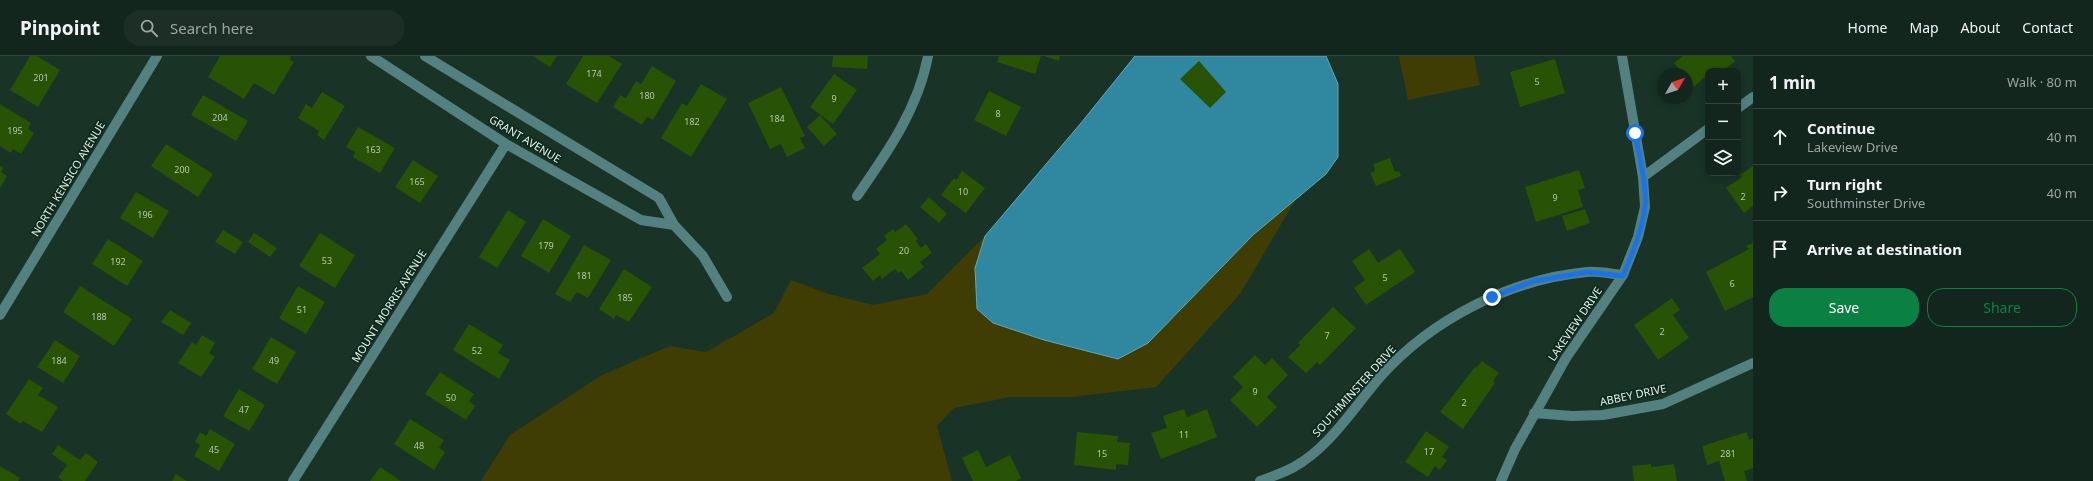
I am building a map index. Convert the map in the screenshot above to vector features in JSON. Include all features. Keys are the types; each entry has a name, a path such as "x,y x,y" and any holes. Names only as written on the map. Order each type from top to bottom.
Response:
{"street":[{"name":"NORTH KENSICO AVENUE","path":"0,315 157,56"},
{"name":"GRANT AVENUE","path":"371,56 506,144 641,220 674,225"},
{"name":"GRANT AVENUE","path":"425,56 659,198 674,225 703,256 727,297"},
{"path":"857,196 893,145 920,84 928,56"},
{"name":"LAKEVIEW DRIVE","path":"1501,481 1515,449 1534,413 1566,358 1623,276 1638,237 1645,207 1643,177 1622,56"},
{"path":"1741,106 1753,97"},
{"path":"1643,177 1705,131"},
{"name":"MOUNT MORRIS AVENUE","path":"293,481 506,144"},
{"name":"SOUTHMINSTER DRIVE","path":"1260,481 1294,467 1322,445 1382,376 1410,347 1447,322 1492,297 1534,281 1588,272 1623,276"},
{"name":"ABBEY DRIVE","path":"1534,413 1572,416 1603,415 1663,404 1753,363"}],"shaded area":[{"path":"1399,56 1474,56 1480,85 1408,100"},
{"path":"1296,199 1240,294 1156,387 1071,397 1011,397 954,408 937,426 952,481 481,481 510,435 602,375 670,346 706,352 774,313 791,280 829,294 873,305 927,294 985,236 975,268 977,309 993,323 1253,235"}],"water":[{"path":"1135,56 1326,56 1338,84 1338,157 1326,174 1253,235 1148,343 1118,359 1044,340 993,323 977,309 975,268 985,236 1081,123"}],"building":[{"path":"30,56 37,56 60,70 38,107 10,90"},
{"path":"220,56 289,56 291,57 290,60 294,62 274,95 254,83 244,99 208,77"},
{"path":"533,56 557,56 550,67"},
{"path":"583,56 609,56 622,64 597,103 566,84"},
{"path":"833,56 868,56 867,69 832,67"},
{"path":"999,56 1041,56 1035,74 997,62"},
{"path":"1044,56 1060,56 1059,61"},
{"path":"1683,56 1731,56 1735,61 1727,68 1705,68 1705,77 1693,87 1693,68 1678,68 1674,63"},
{"path":"1555,59 1565,93 1520,107 1510,72"},
{"path":"1199,61 1226,92 1210,108 1180,79"},
{"path":"652,66 676,81 653,120 647,117 642,125 613,107 620,95 626,98 636,81 641,84"},
{"path":"834,74 857,90 833,124 810,107"},
{"path":"701,84 727,99 691,157 661,138 682,103 687,106"},
{"path":"781,87 805,136 800,138 805,148 787,157 781,144 770,149 748,103"},
{"path":"989,91 1021,107 1006,136 974,120"},
{"path":"322,92 345,106 324,140 317,135 319,131 298,118 306,104 312,108"},
{"path":"203,95 248,121 236,141 191,115"},
{"path":"0,104 31,123 28,129 34,133 21,154 13,149 11,153 0,146"},
{"path":"820,115 837,134 824,146 807,127"},
{"path":"358,127 395,148 380,173 353,157 355,152 346,147"},
{"path":"166,144 213,174 198,197 151,166"},
{"path":"1390,158 1395,172 1399,171 1401,176 1376,186 1370,173 1375,171 1373,164"},
{"path":"413,160 438,176 420,203 395,187"},
{"path":"0,166 3,168 1,172 7,176 0,188"},
{"path":"1753,166 1753,206 1744,213 1726,188 1742,177 1741,174"},
{"path":"1579,170 1585,188 1578,190 1583,207 1536,222 1525,187"},
{"path":"962,171 985,188 966,213 941,195 954,178 956,180"},
{"path":"136,192 169,211 153,238 120,218"},
{"path":"929,197 947,214 939,223 920,207"},
{"path":"1585,209 1590,223 1567,231 1562,216"},
{"path":"508,210 526,222 497,268 479,257"},
{"path":"543,219 571,236 549,273 521,256"},
{"path":"906,224 918,239 916,241 921,248 926,244 932,253 920,262 924,267 908,280 901,271 898,273 895,269 882,279 880,275 873,281 862,268 880,254 876,249 887,240 884,236 893,229 895,232"},
{"path":"223,230 243,242 235,254 215,242"},
{"path":"254,233 277,248 270,257 248,242"},
{"path":"320,233 355,255 335,288 299,266"},
{"path":"108,239 143,261 127,286 92,264"},
{"path":"1753,243 1753,297 1725,311 1706,272 1749,249 1746,246"},
{"path":"584,245 611,260 588,298 577,292 570,302 555,294"},
{"path":"1369,249 1378,263 1400,249 1415,272 1366,305 1354,288 1365,280 1352,261"},
{"path":"624,269 652,287 629,322 616,315 614,319 599,309"},
{"path":"80,286 132,319 114,346 63,312"},
{"path":"298,286 325,302 306,334 279,318"},
{"path":"1672,298 1680,310 1673,315 1689,338 1658,360 1634,325"},
{"path":"1333,307 1356,328 1320,365 1317,362 1306,373 1288,357 1300,345 1298,343"},
{"path":"170,310 191,323 183,335 161,322"},
{"path":"469,324 503,345 498,353 510,360 499,379 453,350"},
{"path":"202,335 215,343 209,353 215,357 201,377 178,363 192,342 196,345"},
{"path":"271,337 296,352 277,384 252,369"},
{"path":"55,340 80,356 63,383 37,367"},
{"path":"1255,355 1265,365 1272,358 1288,375 1267,397 1277,407 1257,427 1230,400 1243,387 1233,377"},
{"path":"1482,361 1499,373 1493,381 1495,383 1463,429 1440,412 1475,367 1476,368"},
{"path":"440,372 474,394 469,401 475,406 466,420 425,394"},
{"path":"29,379 43,388 38,395 58,407 42,432 23,421 21,424 6,414"},
{"path":"239,389 265,405 249,431 223,416"},
{"path":"1184,409 1187,417 1207,409 1217,437 1161,459 1151,433 1167,428 1163,416"},
{"path":"410,419 444,440 439,448 445,452 434,470 394,444"},
{"path":"210,429 235,444 219,471 194,456 200,445 195,442 200,432 206,436"},
{"path":"1426,431 1449,447 1442,457 1447,460 1440,470 1435,466 1428,477 1405,462"},
{"path":"1077,432 1118,436 1117,442 1130,443 1128,465 1116,464 1116,470 1074,465"},
{"path":"1747,432 1749,440 1753,438 1753,468 1744,471 1747,481 1725,481 1719,461 1707,465 1702,446"},
{"path":"58,445 80,460 86,453 98,462 85,481 63,481 58,477 67,465 52,454"},
{"path":"978,450 986,467 1010,455 1021,478 1016,481 973,481 962,458"},
{"path":"1651,464 1651,467 1674,464 1677,481 1634,481 1632,466"},
{"path":"0,466 20,478 18,481 0,481"},
{"path":"380,467 401,481 370,481"},
{"path":"176,474 187,481 172,481"}],"route":[{"path":"1492,297 1534,281 1588,272 1623,276 1638,237 1645,207 1643,177 1635,133"}]}
